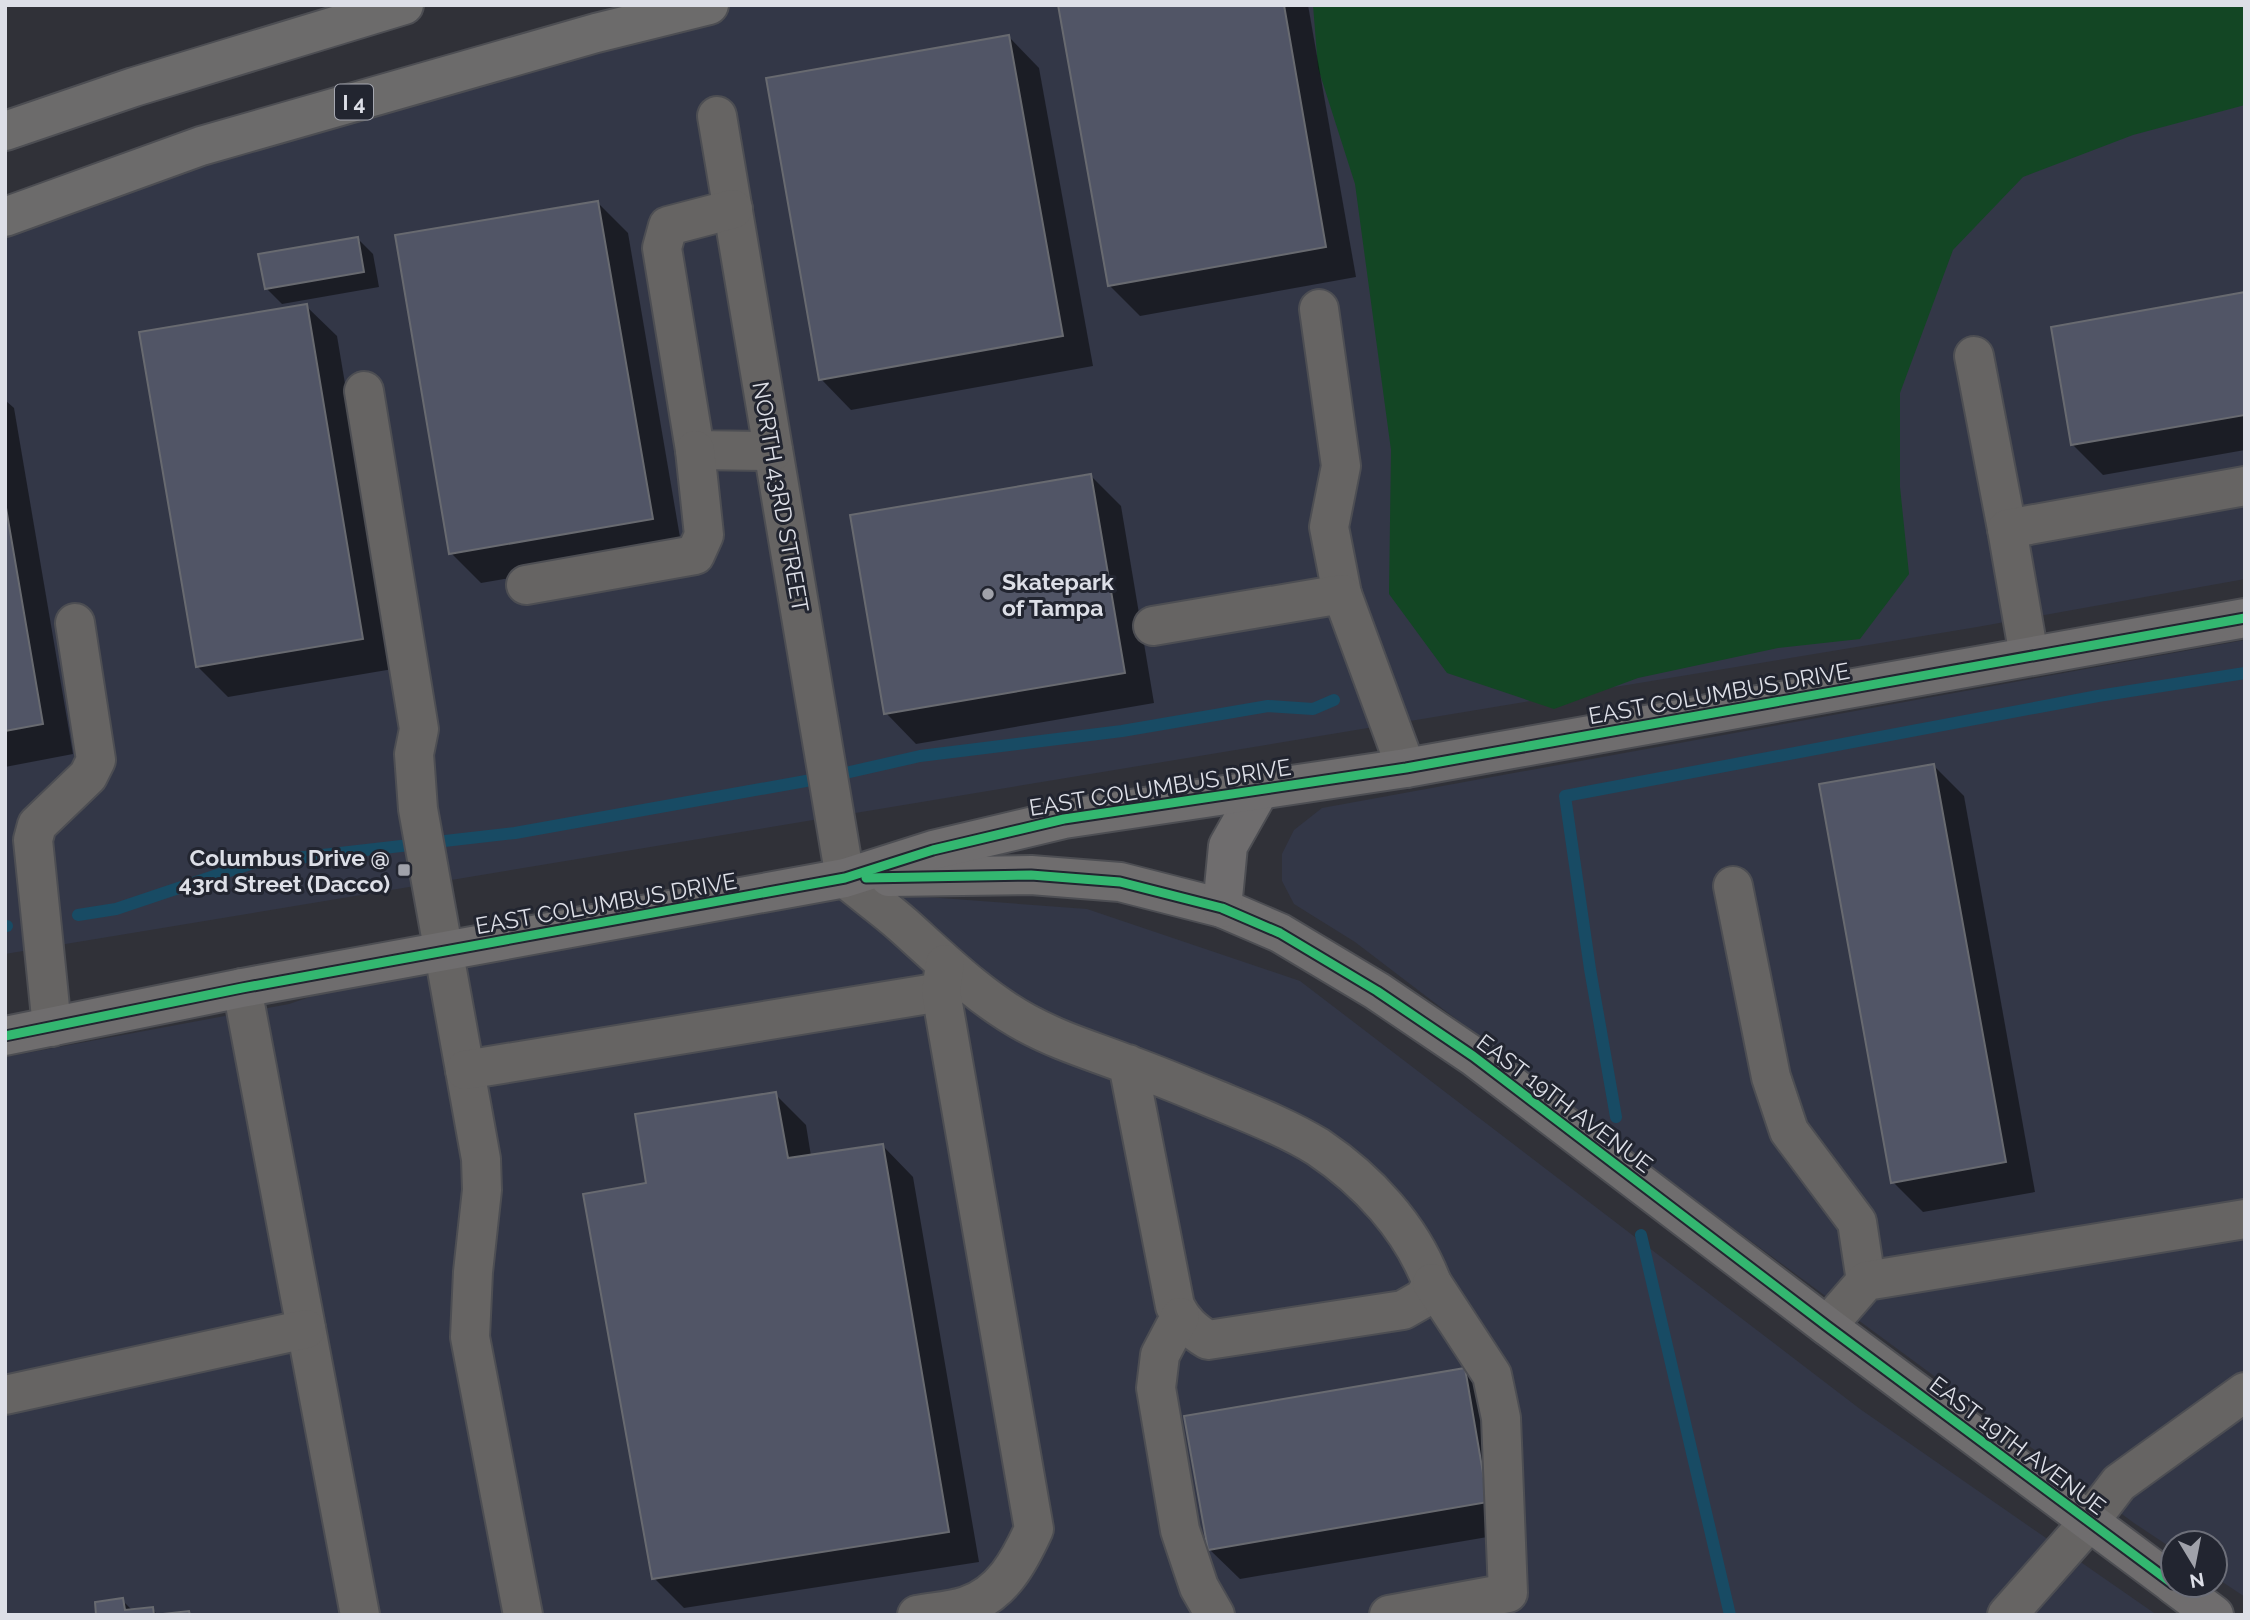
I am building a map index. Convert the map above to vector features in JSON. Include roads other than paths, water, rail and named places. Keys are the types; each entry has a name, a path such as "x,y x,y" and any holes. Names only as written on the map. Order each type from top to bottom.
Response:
{"highway":[{"path":"5,131 134,87 404,5"},
{"name":"I 4","path":"5,217 201,146 596,33 709,5"}],"main road":[{"name":"EAST COLUMBUS DRIVE","path":"5,1036 243,988 845,878 933,850 1065,819 1406,768 2245,618"},
{"path":"1222,908 1228,846 1259,791"},
{"name":"EAST 19TH AVENUE","path":"845,878 1031,875 1121,882 1222,908 1280,933 1377,991 1473,1056 2159,1574"},
{"name":"EAST 19TH AVENUE","path":"2192,1599 2214,1615"}],"street":[{"name":"NORTH 43RD STREET","path":"717,116 845,878"},
{"path":"526,586 695,555 704,535 695,450 662,248 667,226 733,209"},
{"path":"1319,309 1341,466 1329,527 1342,594 1406,768"},
{"path":"1974,356 2029,656"},
{"path":"364,391 419,729 414,754 418,809 481,1159 482,1190 473,1272 470,1336 523,1615"},
{"path":"695,450 774,451"},
{"path":"2007,529 2245,486"},
{"path":"1153,626 1342,594"},
{"path":"52,1027 33,840 37,825 88,776 96,760 75,622"},
{"path":"845,878 901,923 943,978 1075,1047 1128,1064 1257,1116 1317,1147 1365,1184 1398,1221 1426,1267 1432,1283 1492,1375 1501,1418 1508,1593 1390,1615"},
{"path":"1733,886 1771,1077 1789,1131 1857,1222 1866,1281"},
{"path":"465,1070 943,978"},
{"path":"917,1615 967,1606 999,1587 1019,1562 1034,1529 943,978"},
{"path":"243,988 360,1615"},
{"path":"1128,1064 1175,1306 1180,1317 1192,1330 1208,1340 1403,1310 1424,1298 1432,1283"},
{"path":"1827,1326 1866,1281 2245,1219"},
{"path":"1180,1317 1160,1355 1156,1388 1180,1530 1199,1587 1214,1615"},
{"path":"5,1395 306,1329"},
{"path":"2007,1615 2089,1522 2119,1483 2245,1392"}],"waterway":[{"path":"1616,1117 1590,969 1565,796 2098,696 2245,673"},
{"path":"78,915 116,909 253,863 515,833 828,777 920,756 1122,731 1268,706 1313,709 1334,700"},
{"path":"1641,1235 1730,1615"}],"place":[{"name":"Skatepark of Tampa","path":"988,594"},
{"name":"Columbus Drive @ 43rd Street (Dacco)","path":"404,870"}]}
